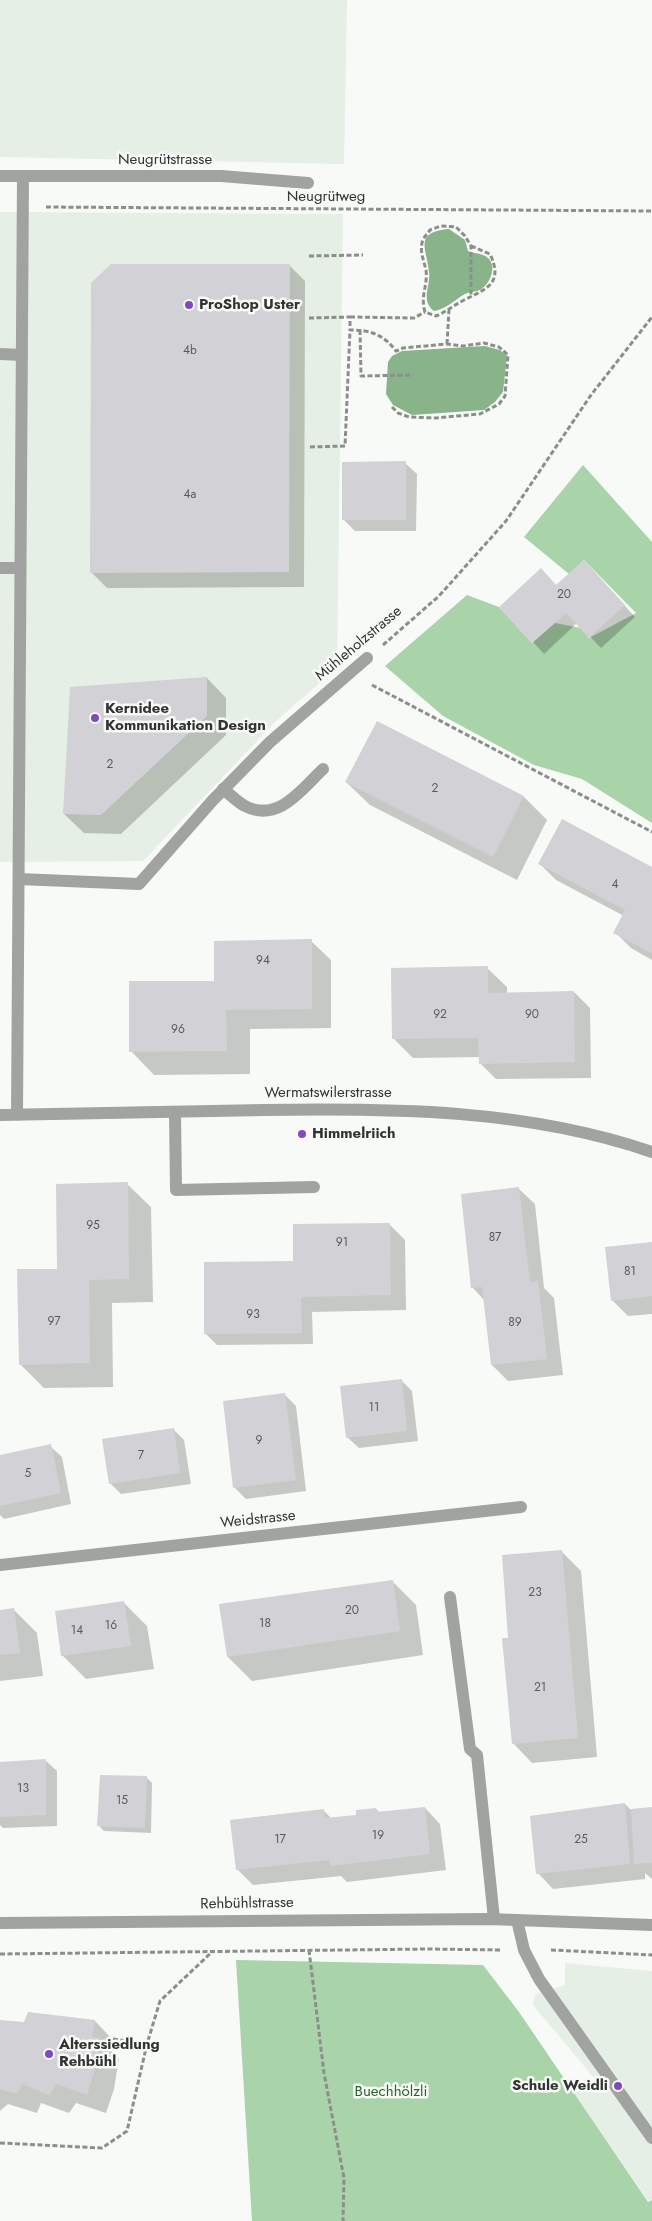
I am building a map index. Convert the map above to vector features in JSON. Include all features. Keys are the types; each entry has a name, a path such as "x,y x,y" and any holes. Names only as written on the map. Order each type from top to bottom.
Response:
{"street":[{"name":"Neugrütstrasse","path":"0,176 221,176 308,183"},
{"path":"17,1114 23,176"},
{"path":"0,354 22,354"},
{"path":"0,568 20,568"},
{"name":"Mühleholzstrasse","path":"19,879 138,884 223,789 270,742 367,658"},
{"path":"223,789 245,806 269,812 282,808 323,769"},
{"name":"Wermatswilerstrasse","path":"0,1115 334,1109 427,1110 490,1116 563,1128 652,1152"},
{"path":"175,1112 176,1190 314,1187"},
{"name":"Weidstrasse","path":"0,1565 520,1507"},
{"path":"450,1597 470,1749 477,1755 494,1919"},
{"name":"Rehbühlstrasse","path":"0,1923 494,1919 652,1925"},
{"path":"517,1920 524,1950 539,1979 652,2138"}],"path":[{"name":"Neugrütweg","path":"23,207 652,211"},
{"path":"425,312 422,302 426,284 426,271 421,254 422,242 430,230 441,226 456,226 471,246 471,297"},
{"path":"309,318 414,318 425,312 436,316 484,292 493,280 496,266 490,254 471,246"},
{"path":"309,256 363,255"},
{"path":"447,344 449,310"},
{"path":"310,447 345,446 350,317"},
{"name":"Mühleholzstrasse","path":"367,658 439,596 506,520 591,395 652,317"},
{"path":"350,330 379,334 396,351 403,348 447,344 463,346 484,344 499,347 508,355 505,396 499,404 480,414 435,418 409,417 391,406"},
{"path":"360,330 361,376 413,375"},
{"path":"349,673 652,832"},
{"path":"309,1950 324,2073 344,2178 343,2221"},
{"path":"0,1954 309,1950 524,1950 652,1955"},
{"path":"0,2143 102,2148 127,2131 147,2044 160,2001 213,1951"},
{"path":"113,2039 147,2044"}],"shaded area":[{"path":"0,0 347,0 344,164 0,157"},
{"path":"0,212 343,214 337,668 277,720 143,861 0,862"},
{"path":"449,229 465,240 468,251 488,258 491,262 492,272 488,282 480,290 465,294 447,306 434,311 430,307 427,298 429,271 425,243 426,238 430,234"},
{"path":"485,346 500,350 507,356 503,392 495,402 484,410 412,415 393,405 386,394 388,362 392,356 402,351"},
{"name":"Schule Weidli","path":"565,1963 652,1971 652,2199 648,2201 574,2093 595,2079 533,2005 535,1994 565,1985"}],"green space":[{"path":"583,465 652,542 652,823 582,779 534,765 443,716 385,666 467,595 499,607 532,643 555,623 581,628 589,638 636,613 584,560 569,574 524,537"},
{"name":"Buechhölzli","path":"236,1960 483,1965 519,2012 648,2202 652,2200 652,2221 252,2221"}],"building":[{"path":"111,264 290,264 289,572 90,573 91,283"},
{"path":"406,461 406,520 342,520 342,462"},
{"path":"584,560 625,605 589,638 566,613 532,643 499,607 541,568 556,585"},
{"path":"207,677 207,716 101,815 63,814 70,687"},
{"path":"377,721 524,796 493,857 345,782"},
{"path":"562,819 652,867 652,953 613,933 625,910 538,864"},
{"path":"312,939 312,1009 226,1010 227,1051 129,1052 129,981 214,981 214,941"},
{"path":"488,966 488,993 574,991 575,1062 479,1064 478,1038 392,1039 391,968"},
{"path":"128,1182 129,1279 89,1280 90,1363 19,1365 17,1269 57,1269 56,1184"},
{"path":"519,1187 530,1282 538,1281 547,1359 491,1365 482,1287 471,1288 461,1194"},
{"path":"390,1223 391,1295 301,1297 302,1333 204,1334 204,1262 293,1261 293,1224"},
{"path":"652,1242 652,1296 611,1301 605,1247"},
{"path":"402,1379 407,1431 346,1438 340,1386"},
{"path":"285,1393 296,1480 233,1488 223,1401"},
{"path":"174,1428 180,1473 109,1484 102,1439"},
{"path":"51,1444 61,1493 0,1506 0,1455"},
{"path":"562,1550 578,1738 512,1744 502,1638 508,1638 502,1555"},
{"path":"393,1580 400,1631 227,1657 219,1604"},
{"path":"124,1601 131,1646 61,1656 55,1611"},
{"path":"14,1608 20,1653 0,1655 0,1610"},
{"path":"46,1759 46,1815 0,1817 0,1762"},
{"path":"100,1775 147,1776 145,1828 97,1826"},
{"path":"625,1803 630,1864 536,1874 530,1816"},
{"path":"425,1807 430,1854 330,1866 328,1850 329,1860 236,1870 230,1820 324,1809 325,1818 356,1815 356,1810 376,1808 377,1812"},
{"path":"652,1807 652,1863 634,1864 631,1809"},
{"name":"Alterssiedlung Rehbühl","path":"28,2012 95,2020 92,2037 100,2038 95,2069 87,2095 57,2084 49,2095 22,2084 17,2094 0,2089 0,2020 24,2022"}],"place":[{"name":"ProShop Uster","path":"189,305"},
{"name":"Kernidee Kommunikation Design","path":"95,718"},
{"name":"Himmelriich","path":"302,1134"},
{"name":"Alterssiedlung Rehbühl","path":"49,2054"},
{"name":"Schule Weidli","path":"618,2086"}]}
